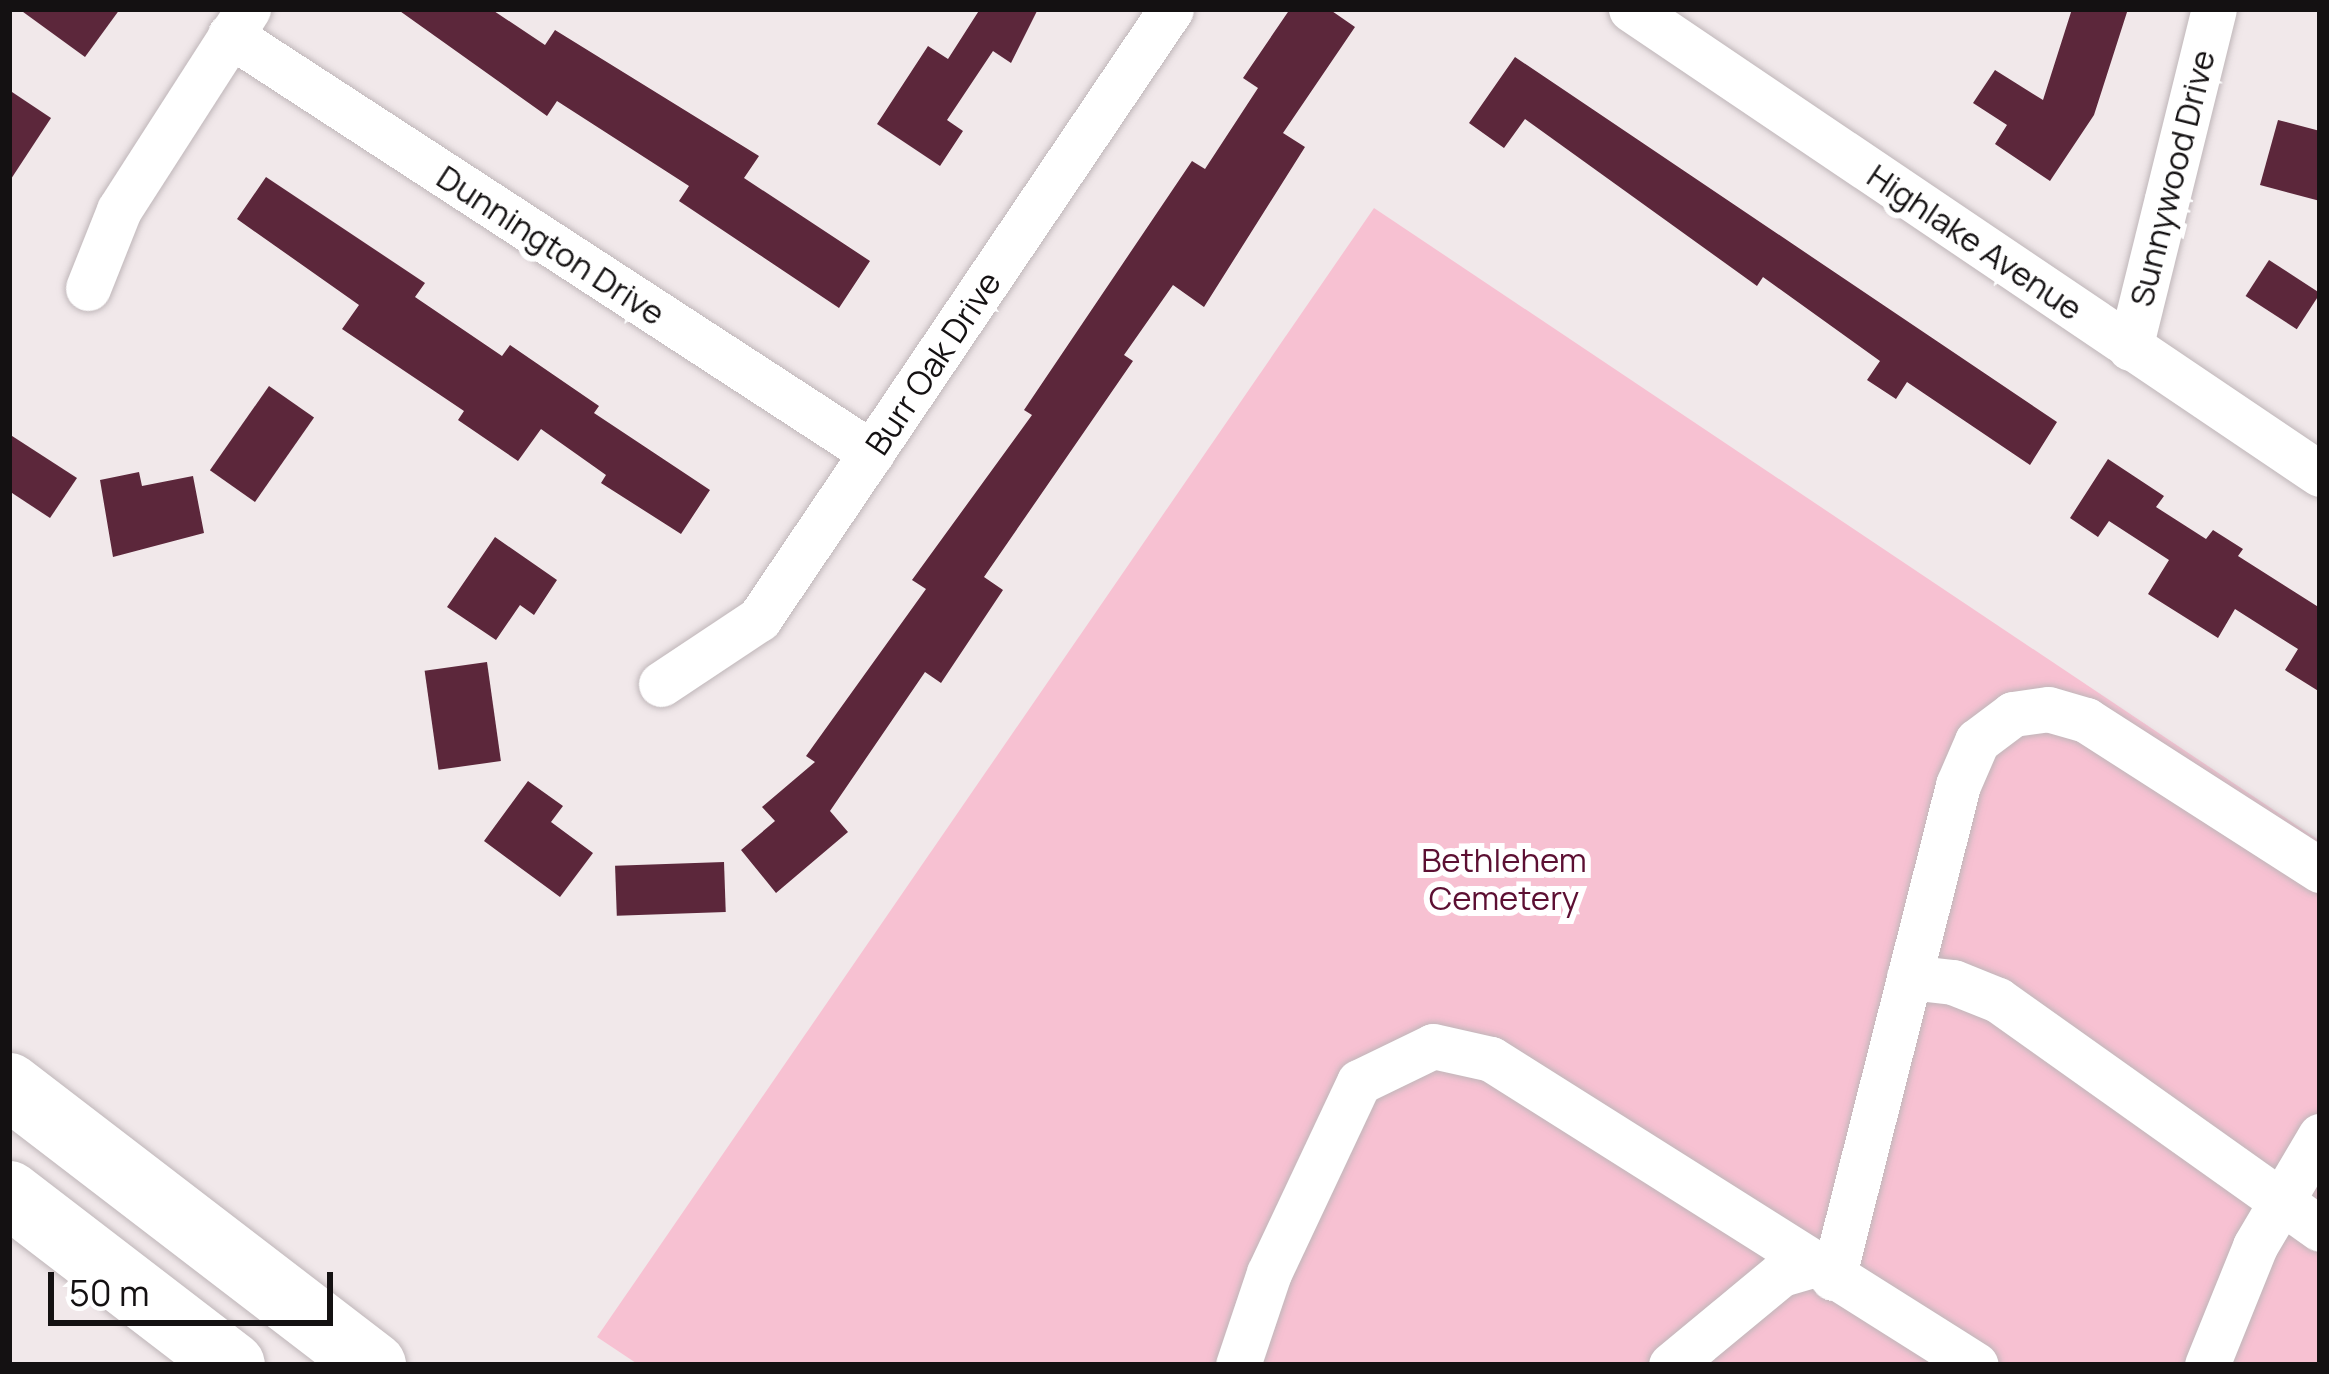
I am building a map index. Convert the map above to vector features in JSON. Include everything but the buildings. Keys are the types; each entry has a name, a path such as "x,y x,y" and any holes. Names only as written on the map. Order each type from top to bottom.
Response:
{"highway":[{"path":"9,1086 373,1365"},
{"path":"9,1194 232,1365"}],"street":[{"name":"Burr Oak Drive","path":"661,684 759,619 1171,9"},
{"name":"Highlake Avenue","path":"1631,9 2320,474"},
{"name":"Sunnywood Drive","path":"2130,348 2215,9"},
{"name":"Dunnington Drive","path":"239,22 872,453"},
{"path":"88,288 119,210 239,22"},
{"path":"1823,1271 1910,977 1958,785 1977,741 2013,714 2048,709 2086,720 2320,870"},
{"path":"1910,977 1954,982 1998,1000 2320,1229"},
{"path":"1238,1365 1269,1273 1358,1082 1433,1046 1491,1059 1976,1365"},
{"path":"2207,1365 2282,1199 2320,1136"},
{"path":"1671,1365 1780,1274 1823,1271"}],"green space":[{"name":"Bethlehem Cemetery","path":"1374,208 2320,841 2320,1365 639,1365 597,1337"}]}
